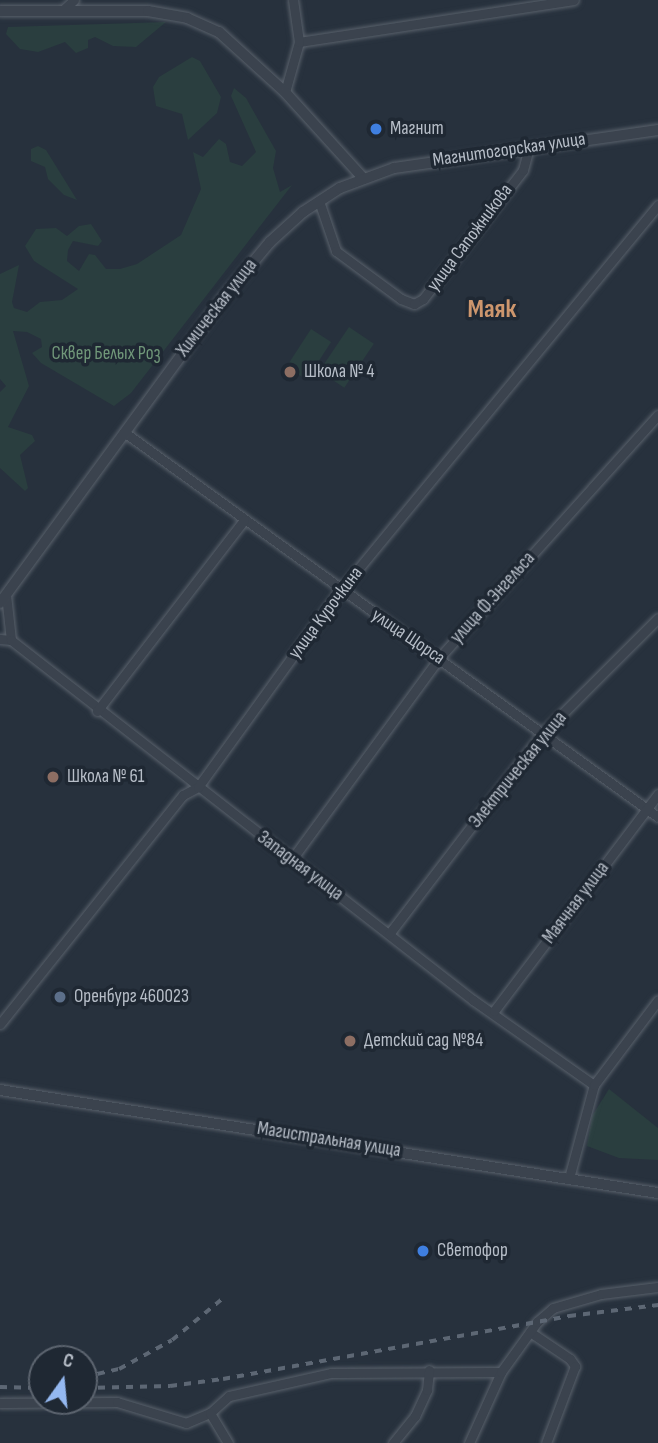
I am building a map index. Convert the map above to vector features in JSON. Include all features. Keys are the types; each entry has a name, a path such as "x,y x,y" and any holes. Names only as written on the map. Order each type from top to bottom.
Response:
{"street":[{"path":"65,8 74,0"},
{"path":"285,92 299,43 293,0"},
{"path":"299,43 574,0"},
{"path":"0,11 65,8 148,11 187,18 219,32 285,92 362,177"},
{"name":"Магнитогорская улица","path":"362,177 430,161 658,130"},
{"name":"улица Сапожникова","path":"318,201 336,251 401,299 414,304 423,299 523,170 529,147"},
{"name":"Химическая улица","path":"3,599 124,432 256,258 318,201 362,177"},
{"name":"улица Курочкина","path":"0,1024 183,795 198,787 340,591 658,205"},
{"name":"улица Ф.Энгельса","path":"292,859 439,658 658,415"},
{"name":"улица Щорса","path":"124,432 340,591 439,658 541,735 658,817"},
{"path":"97,711 244,520"},
{"path":"0,639 11,640 3,599"},
{"name":"Электрическая улица","path":"389,934 541,735 658,618"},
{"name":"Западная улица","path":"11,640 97,711 473,1000 494,1011 594,1085"},
{"name":"Маячная улица","path":"494,1011 658,794"},
{"path":"569,1178 594,1085 658,1000"},
{"name":"Магистральная улица","path":"0,1090 658,1193"},
{"path":"470,1443 501,1372 530,1332 553,1308 600,1294 658,1287"},
{"path":"530,1332 575,1366 546,1443"},
{"path":"0,1403 117,1402 186,1423 210,1413 229,1396 331,1373 429,1370 501,1372"},
{"path":"393,1443 415,1416 427,1390 429,1370"},
{"path":"210,1413 228,1443"}],"green space":[{"path":"166,22 136,47 113,46 95,37 88,40 88,48 76,53 65,42 38,52 20,49 6,34 8,27"},
{"path":"192,57 200,61 221,97 217,113 188,140 182,114 156,106 153,87 159,77"},
{"name":"Сквер Белых Роз","path":"234,88 246,98 276,151 273,168 280,192 292,185 131,393 114,406 41,363 32,353 42,347 41,339 27,332 13,331 29,386 8,427 32,435 35,441 20,455 28,488 25,491 0,468 0,392 6,386 0,379 0,274 19,265 12,302 14,308 27,312 40,302 62,300 78,289 34,261 25,246 36,229 56,228 67,236 79,226 91,224 102,241 98,246 73,241 68,250 67,261 79,271 89,254 95,255 106,269 120,269 137,264 181,235 201,189 193,152 203,157 219,139 226,144 230,162 242,166 256,152 231,96"},
{"path":"38,146 46,150 77,200 64,195 48,179 45,167 31,161 31,149"},
{"path":"349,327 374,344 344,388 319,371"},
{"path":"311,329 331,342 307,380 286,367"},
{"path":"609,1089 658,1128 658,1160 619,1158 587,1146 592,1116"}],"railway":[{"path":"98,1374 119,1369 172,1340 222,1299"},
{"path":"98,1388 170,1386 223,1379 569,1316 658,1305"},
{"path":"0,1387 28,1388"}],"place":[{"name":"Магнит","path":"376,129"},
{"name":"Школа № 4","path":"290,372"},
{"name":"Школа № 61","path":"53,777"},
{"name":"Оренбург 460023","path":"60,997"},
{"name":"Детский сад №84","path":"350,1041"},
{"name":"Светофор","path":"423,1251"}],"district":[{"name":"Маяк","path":"492,310"}]}
